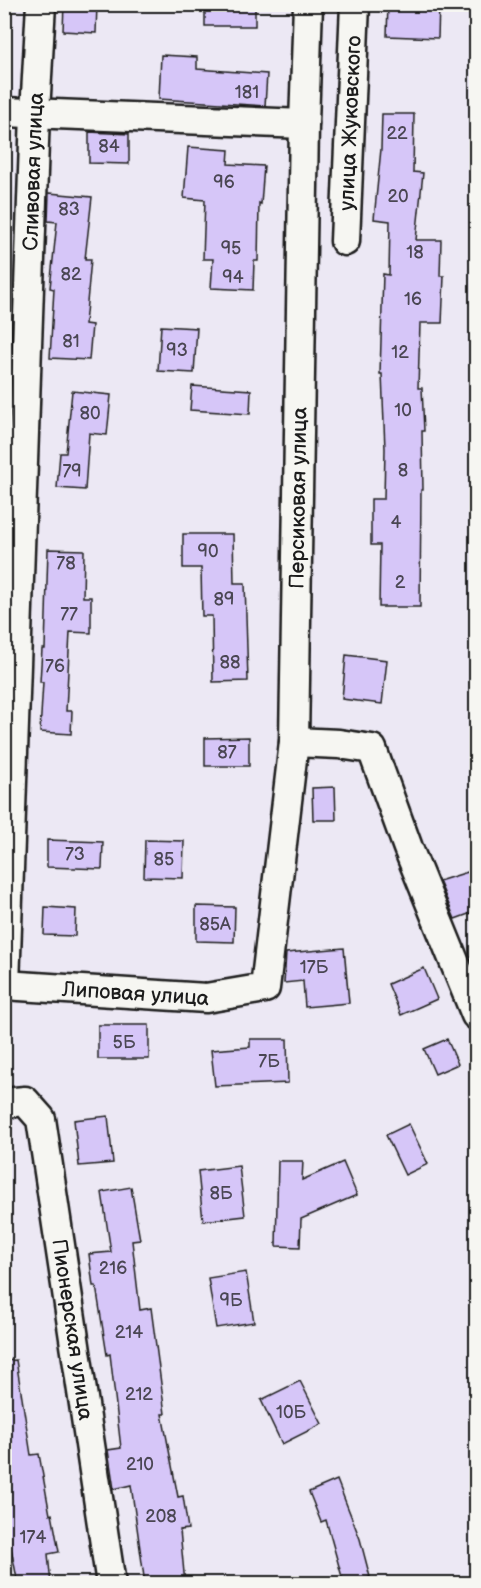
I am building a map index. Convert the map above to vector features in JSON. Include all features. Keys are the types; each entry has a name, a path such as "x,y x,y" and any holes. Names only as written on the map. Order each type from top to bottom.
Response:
{"street":[{"name":"Сливовая улица","path":"5,985 35,113 41,4"},
{"name":"Персиковая улица","path":"266,988 294,742 308,4"},
{"name":"улица Жуковского","path":"345,241 355,4"},
{"path":"4,112 304,124"},
{"path":"294,742 339,744 372,749 408,848 477,1015"},
{"name":"Липовая улица","path":"5,985 206,998 266,988"},
{"name":"Пионерская улица","path":"4,1103 25,1101 41,1119 111,1584"}],"building":[{"path":"64,4 97,4 96,33 63,31"},
{"path":"205,4 255,4 255,26 205,26"},
{"path":"388,4 439,4 438,38 387,36"},
{"path":"161,55 197,57 197,69 267,74 265,106 159,99"},
{"path":"382,114 414,114 413,172 423,173 416,240 441,240 440,276 444,276 442,323 420,323 418,388 422,388 424,431 422,431 420,607 379,607 380,545 371,545 371,499 384,499 385,449 382,374 380,374 383,274 389,275 390,221 374,219"},
{"path":"89,132 129,134 129,164 89,163"},
{"path":"188,147 229,150 228,164 264,166 261,204 259,203 258,261 254,261 253,290 211,288 213,259 203,259 205,200 184,198"},
{"path":"49,193 92,197 85,259 91,259 85,324 92,325 89,360 50,358 54,289 50,288 57,222 48,221"},
{"path":"161,326 197,328 194,373 158,371"},
{"path":"192,386 251,390 250,414 190,410"},
{"path":"72,391 111,395 107,435 89,433 85,490 57,488 60,453 66,453"},
{"path":"183,534 233,534 234,583 245,583 248,681 213,682 212,616 202,616 201,568 183,568"},
{"path":"48,549 84,550 83,597 91,597 91,633 70,632 66,711 72,711 71,734 40,732 43,682 40,682 42,649 45,649"},
{"path":"346,655 387,660 382,704 342,699"},
{"path":"249,737 249,766 205,766 205,738"},
{"path":"335,787 336,820 313,820 312,788"},
{"path":"47,840 103,842 102,869 47,867"},
{"path":"145,840 184,841 183,878 144,877"},
{"path":"471,871 477,886 477,911 455,919 439,881"},
{"path":"196,906 235,907 234,942 196,941"},
{"path":"45,907 76,909 75,936 44,935"},
{"path":"344,948 349,1003 305,1007 303,981 284,983 286,953"},
{"path":"424,968 437,999 401,1015 388,984"},
{"path":"98,1025 149,1025 149,1059 98,1059"},
{"path":"250,1039 287,1039 288,1083 215,1086 211,1050 250,1047"},
{"path":"447,1039 458,1064 435,1074 424,1049"},
{"path":"108,1116 113,1163 79,1166 74,1120"},
{"path":"409,1124 428,1164 405,1175 386,1135"},
{"path":"278,1161 303,1161 302,1180 343,1162 357,1195 301,1219 300,1247 276,1246"},
{"path":"239,1166 245,1216 203,1221 198,1171"},
{"path":"131,1187 140,1240 132,1241 140,1310 151,1308 165,1414 162,1414 178,1497 183,1496 188,1529 180,1530 185,1584 145,1584 131,1485 114,1489 108,1450 121,1448 110,1354 107,1355 89,1254 111,1252 102,1192"},
{"path":"246,1272 254,1322 216,1328 208,1278"},
{"path":"16,1360 31,1455 39,1454 59,1552 48,1554 51,1584 18,1584 4,1512 4,1361"},
{"path":"300,1381 322,1424 282,1444 261,1400"},
{"path":"337,1480 360,1539 370,1577 346,1584 344,1584 326,1520 321,1522 309,1492"}]}
